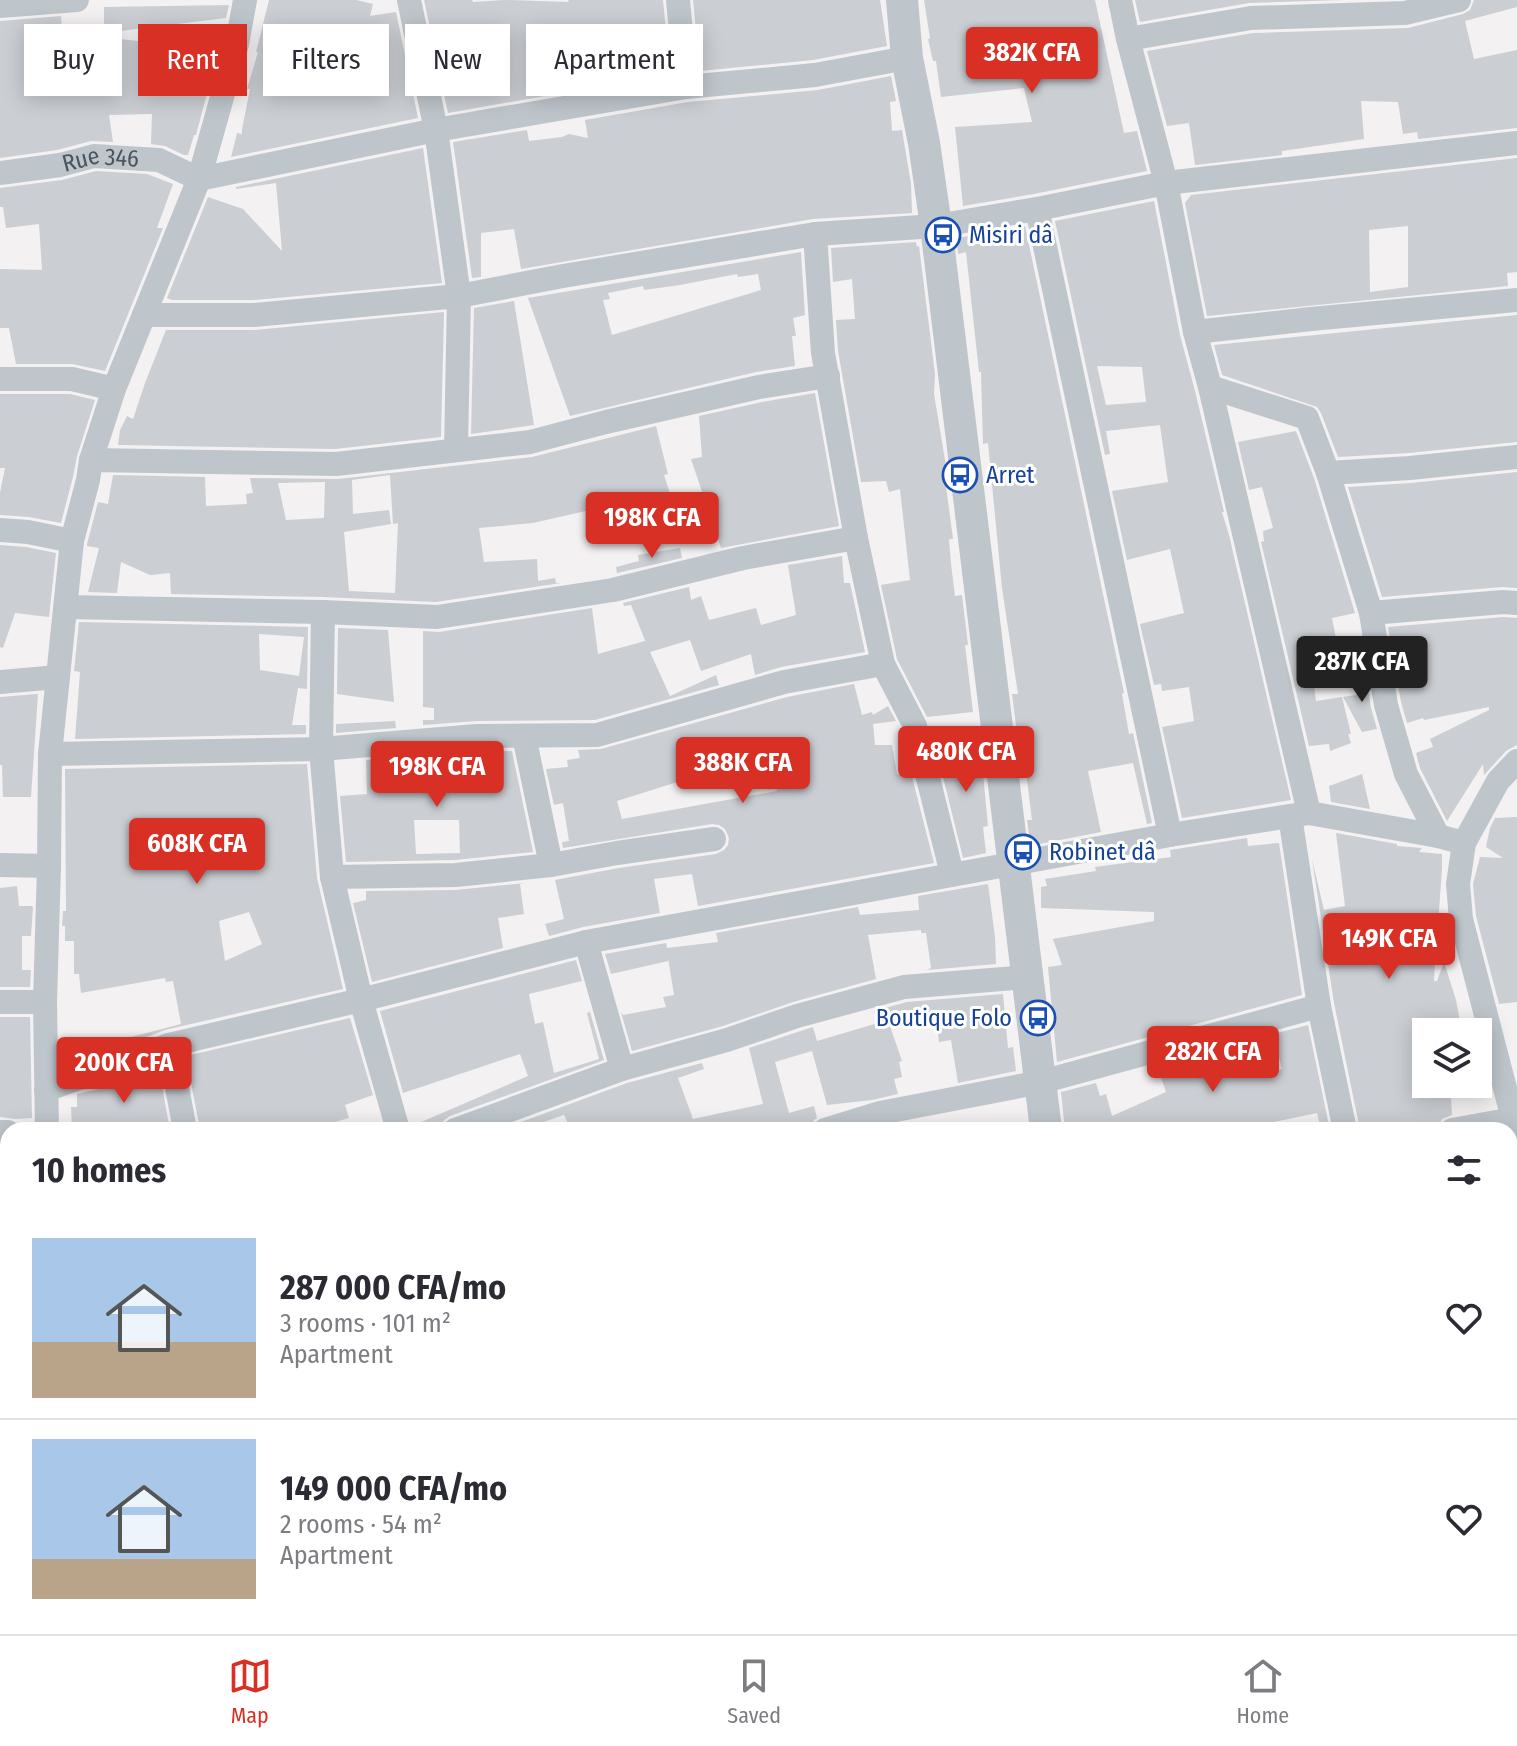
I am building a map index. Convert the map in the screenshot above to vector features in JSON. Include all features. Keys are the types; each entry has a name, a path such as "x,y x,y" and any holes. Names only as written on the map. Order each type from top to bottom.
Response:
{"street":[{"path":"0,6 77,0"},
{"path":"47,1122 45,1002 50,754 72,541 91,460 114,389 199,179 237,44 245,0"},
{"path":"409,0 436,130 459,296 456,450"},
{"path":"678,0 680,24"},
{"path":"902,0 907,58 936,226 1045,1122"},
{"path":"1120,0 1166,183 1195,332 1210,387 1300,814 1319,1006 1343,1122"},
{"path":"1128,39 1251,18 1405,13 1459,0"},
{"path":"703,85 815,75 907,58"},
{"path":"199,179 436,130 634,96"},
{"path":"144,315 254,315 459,296 815,234 936,226 1166,183 1517,143"},
{"name":"Rue 346","path":"0,173 60,165 94,156 159,160 199,179"},
{"path":"1037,209 1170,835"},
{"path":"815,234 823,353 856,538 883,664 915,726 952,874"},
{"path":"1195,332 1517,300"},
{"path":"91,460 336,464 530,442 743,391 828,376"},
{"path":"0,379 72,379 114,389"},
{"path":"1210,387 1307,418 1328,473 1371,613 1386,705 1406,774 1438,836"},
{"path":"1328,473 1517,457"},
{"path":"0,530 72,541"},
{"path":"66,607 437,617 613,590 743,558 856,538"},
{"path":"1371,613 1517,603"},
{"path":"323,612 321,749 332,877 361,1000 396,1122"},
{"path":"50,754 321,749 477,736 597,735 784,682 883,664"},
{"path":"0,682 58,677"},
{"path":"524,736 551,865"},
{"path":"1511,1122 1461,919 1458,884 1464,843 1498,781 1517,761"},
{"path":"46,1090 169,1045 586,942 1170,835 1300,814 1464,843"},
{"path":"332,877 456,875 551,865 714,839"},
{"path":"0,865 49,866"},
{"path":"586,942 622,1069"},
{"path":"477,1122 622,1069 904,987 1027,977"},
{"path":"0,1002 45,1002"},
{"path":"851,1122 880,1113 1041,1082 1319,1006"},
{"path":"169,1045 183,1122"}],"building":[{"path":"269,0 356,0 373,4 370,16 396,12 405,55 405,96 413,96 418,118 231,157 237,133 242,134 250,89 247,89 263,24"},
{"path":"424,0 663,0 665,24 526,24 526,96 545,96 448,113 444,96 510,96 510,24 429,24"},
{"path":"693,0 880,0 887,46 813,60 703,71 703,24 695,24"},
{"path":"924,0 1095,0 1124,133 1137,131 1147,171 963,206 955,127 1032,122 1024,88 941,97 936,61 933,61 928,39"},
{"path":"1135,0 1343,0 1249,3 1140,22"},
{"path":"1474,0 1517,0 1517,7 1465,21 1474,59 1517,50 1517,128 1418,139 1417,132 1403,134 1398,102 1361,101 1364,139 1282,151 1282,155 1195,165 1189,123 1167,126 1147,51 1253,33 1408,28 1463,14 1470,10"},
{"path":"229,5 226,18 177,24 138,24 138,29 122,31 122,24 104,24 104,7"},
{"path":"61,16 62,24 24,24 24,96 122,96 122,39 138,41 138,96 206,96 188,155 151,144 152,114 109,115 113,142 91,141 57,150 0,158 0,21"},
{"path":"891,76 896,101 890,102 892,131 902,130 911,184 912,213 813,219 521,269 514,229 481,233 481,277 472,278 453,142 527,130 529,141 569,134 588,138 585,120 688,102 818,90"},
{"path":"423,148 442,283 253,300 167,298 208,197 243,209 282,251 276,183 236,187"},
{"path":"1517,158 1517,272 1507,273 1508,286 1207,316 1185,203 1191,195","holes":["1408,226 1408,287 1370,292 1369,230"]},
{"path":"96,171 147,174 173,184 157,228 163,228 105,371 72,364 16,364 9,328 0,328 0,269 42,270 39,224 6,228 3,207 0,207 0,188 62,180"},
{"path":"1154,201 1180,335 1291,800 1182,818 1162,727 1194,721 1189,687 1162,691 1161,684 1154,685 1140,624 1184,613 1170,549 1127,560 1112,491 1168,482 1160,425 1106,431 1110,454 1105,455 1055,221","holes":["1097,366 1142,367 1146,402 1106,405"]},
{"path":"1025,226 1124,693 1129,734 1133,733 1152,823 1147,824 1133,763 1088,771 1101,832 1034,845 1030,842 1027,820 1032,820 1012,694 1018,694 1002,588 988,443 983,444 981,372 966,252 958,254 957,238"},
{"path":"916,242 935,374 934,394 948,478 945,479 953,539 949,539 951,564 955,596 962,595 973,712 927,717 897,659 881,585 910,580 900,489 889,492 886,481 861,482 838,351 836,320 855,319 852,279 833,282 831,248"},
{"path":"801,252 805,315 793,318 795,366 756,372 570,416 528,298","holes":["737,274 738,277 758,274 761,290 612,335 603,300 610,299 608,293 643,286 644,290 680,285"]},
{"path":"514,301 534,425 471,434 474,308"},
{"path":"444,312 441,437 335,449 118,445 120,430 127,416 133,419 166,330 255,330"},
{"path":"1517,315 1517,442 1409,453 1338,457 1317,407 1222,375 1214,345"},
{"path":"815,393 839,526 721,548 691,459 702,457 699,416"},
{"path":"0,394 70,394 95,400 77,456 61,523 0,515 5,468 0,468"},
{"path":"656,426 668,474 664,475 676,513 630,513 614,517 612,505 533,523 479,528 484,562 537,559 538,581 555,578 556,583 561,583 436,602 171,594 170,573 150,575 121,562 117,593 88,592 99,548 87,544 98,502 108,504 113,475 205,477 206,506 247,504 246,494 253,493 250,478 338,479 532,457","holes":["390,475 393,524 398,523 395,593 349,591 344,532 391,524 389,510 353,514 352,480","325,482 324,518 286,520 278,483"]},
{"path":"1296,431 1314,478 1355,613 1332,618 1338,649 1310,654 1316,701 1342,697 1351,734 1348,734 1351,743 1330,751 1329,744 1309,746 1261,542 1264,541 1263,531 1273,528 1262,487 1249,490 1238,442"},
{"path":"1517,472 1517,588 1382,597 1348,487"},
{"path":"0,545 56,553 49,617 15,613 3,648 0,647"},
{"path":"680,548 682,558 617,573 616,567 639,561 638,555"},
{"path":"842,556 844,583 850,583 865,652 781,667 755,675 751,654 701,671 690,640 650,652 670,696 716,675 719,685 595,720 477,721 423,725 423,720 434,720 434,708 423,707 423,631 439,632 592,608 598,654 646,643 631,605 624,606 623,603 689,587 691,600 701,596 709,620 756,608 761,625 796,615 788,565"},
{"path":"1517,618 1517,745 1506,751 1484,775 1483,764 1447,821 1420,768 1416,753 1433,747 1430,739 1489,710 1489,707 1407,723 1388,627"},
{"path":"79,622 308,627 307,689 298,688 292,725 306,725 306,734 75,739 80,672 74,671","holes":["259,634 304,637 299,676 260,670"]},
{"path":"338,628 388,630 394,702 337,694"},
{"path":"1356,648 1361,648 1377,729 1362,732 1343,697 1367,693"},
{"path":"854,684 862,715 872,712 873,715 888,706 896,721 873,724 875,745 892,745 897,774 911,773 934,863 698,906 692,874 654,879 660,913 549,936 545,924 564,919 555,880 716,854 724,850 729,838 725,829 712,824 563,848 562,842 569,841 563,803 554,805 546,769 568,767 567,760 580,758 578,750 601,749 787,697","holes":["771,757 777,791 622,819 617,801 747,760"]},
{"path":"38,694 31,797 3,797 0,697"},
{"path":"395,721 396,728 336,733 336,724"},
{"path":"980,743 988,826 983,827 986,853 963,858 935,744"},
{"path":"512,751 533,852 455,860 346,862 340,796 367,794 366,760","holes":["414,820 459,820 460,853 416,854"]},
{"path":"307,764 317,878 343,989 165,1030 99,1055 98,1049 108,1046 108,1043 181,1024 173,981 166,982 165,978 81,993 79,974 74,974 74,941 65,941 65,926 62,926 63,911 66,911 65,769","holes":["249,912 262,944 225,961 219,921"]},
{"path":"1362,774 1370,809 1331,802 1329,786"},
{"path":"1517,817 1517,1002 1499,1004 1476,916 1473,884 1480,857 1503,858 1486,847 1495,818"},
{"path":"1336,833 1422,848 1419,852 1442,854 1434,981 1437,981 1444,962 1459,1018 1412,1018 1412,1098 1451,1098 1452,1115 1441,1122 1358,1122 1334,1003 1312,859 1324,910 1345,906"},
{"path":"1247,838 1248,846 1279,843 1302,995 1057,1062 1048,967 1062,965 1053,939 1154,921 1154,912 1041,908 1041,887 1047,886 1045,879 1096,871 1095,867 1171,857 1170,850"},
{"path":"526,883 520,884 524,914 498,918 503,948 372,982 353,903 366,900 366,891 456,890"},
{"path":"988,884 996,964 927,970 931,968 926,933 921,933 921,930 868,935 876,979 632,1051 621,1012 623,1015 666,1007 663,997 674,995 668,958 668,961 611,974 605,954 666,943 667,948 718,942 716,933 858,907 860,915 919,910 918,896"},
{"path":"17,886 19,906 33,908 31,936 22,936 22,970 31,970 30,987 0,987 0,888"},
{"path":"576,960 582,981 529,994 535,1024 543,1022 554,1073 599,1059 587,1013 590,1012 604,1060 450,1116 443,1122 421,1122 528,1076 520,1054 403,1093 380,1011"},
{"path":"1003,994 1008,1048 1013,1047 1016,1071 958,1083 951,1040 939,1042 936,1015 890,1026 902,1061 899,1062 902,1077 894,1079 898,1094 827,1105 812,1051 775,1062 789,1113 814,1106 817,1118 813,1122 567,1122 564,1115 543,1122 521,1122 627,1083 702,1063 704,1069 678,1078 693,1119 763,1104 749,1048 813,1027 817,1041 878,1023 874,1011 907,1002"},
{"path":"0,1017 30,1017 32,1118 0,1117"},
{"path":"350,1018 373,1095 345,1105 349,1118 335,1122 198,1122 186,1056"},
{"path":"1308,1025 1328,1122 1319,1122 1317,1113 1273,1122 1064,1122 1061,1092 1096,1083 1100,1096 1106,1094 1112,1116 1166,1092 1157,1066 1237,1044 1244,1077 1282,1069 1273,1034"},
{"path":"158,1065 169,1122 72,1122 71,1107 77,1107 77,1094 108,1087 107,1084"}],"place":[{"name":"Misiri dâ","path":"943,235"},
{"name":"Arret","path":"960,475"},
{"name":"Robinet dâ","path":"1023,852"},
{"name":"Boutique Folo","path":"1038,1018"}]}
